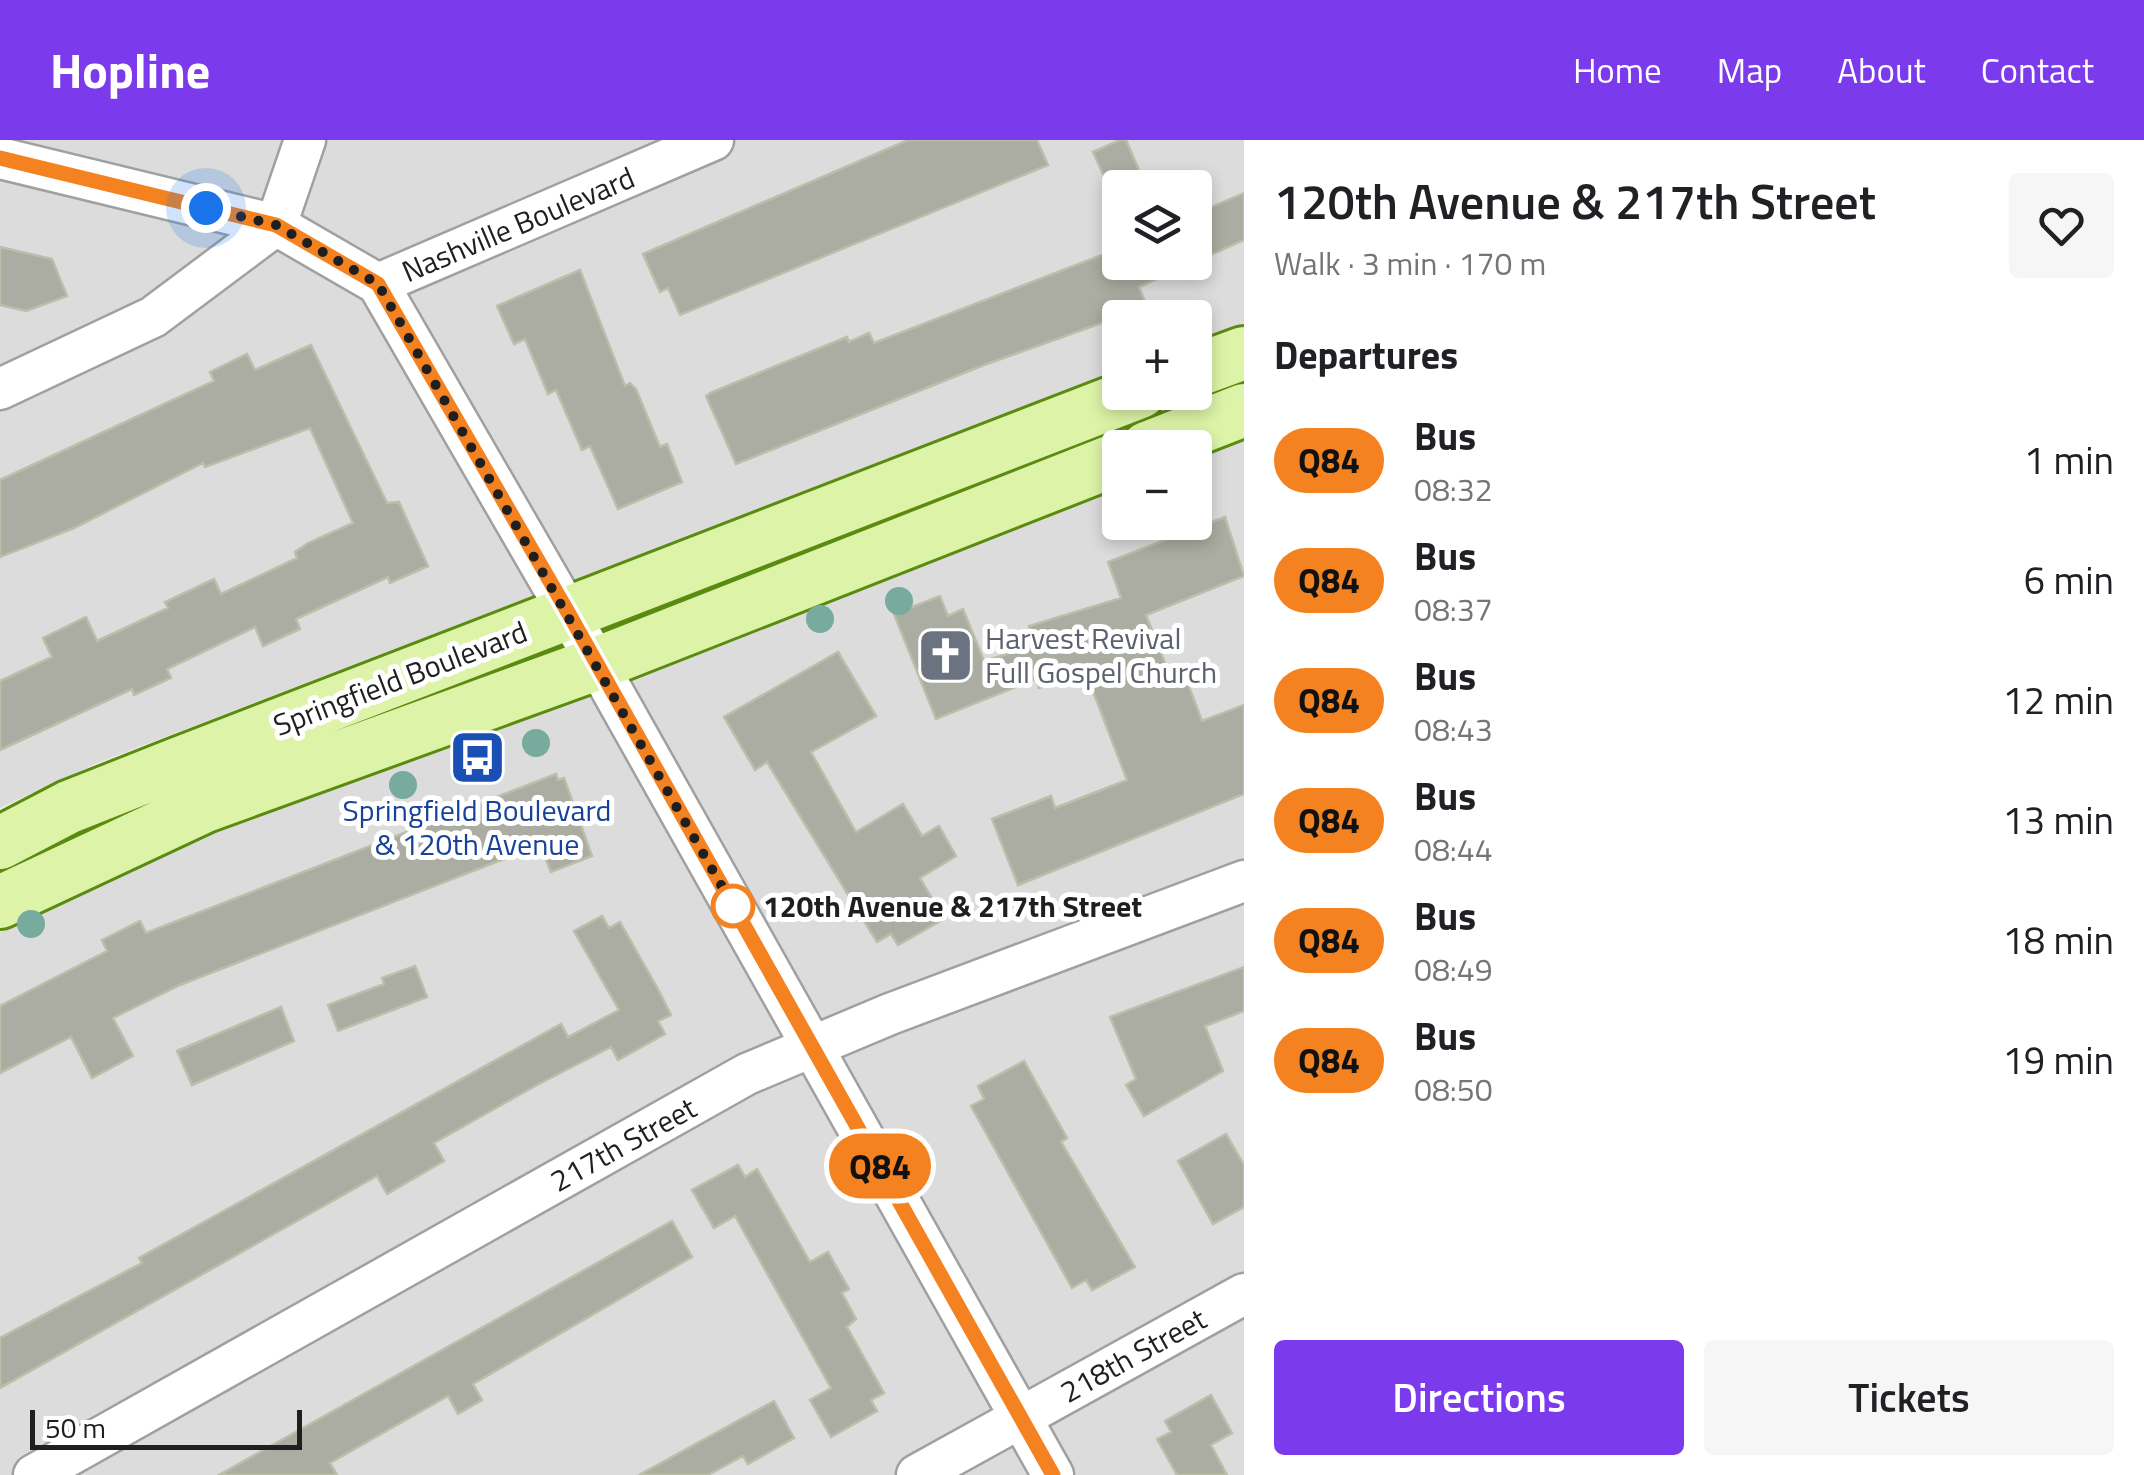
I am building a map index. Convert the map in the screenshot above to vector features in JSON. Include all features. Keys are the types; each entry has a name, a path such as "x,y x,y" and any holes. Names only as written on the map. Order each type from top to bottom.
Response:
{"main road":[{"path":"1212,365 1244,352"},
{"name":"Springfield Boulevard","path":"0,843 69,807 1102,407"},
{"path":"1193,430 1244,410"},
{"name":"Springfield Boulevard","path":"0,902 205,806 596,664 1102,465"}],"street":[{"path":"0,389 154,318 276,225 305,140"},
{"name":"Nashville Boulevard","path":"378,284 714,140"},
{"path":"0,158 276,225 378,284 569,614 1053,1475"},
{"name":"217th Street","path":"34,1475 748,1074 890,1014 1244,881"},
{"name":"218th Street","path":"917,1475 1244,1294"}],"shaded area":[{"path":"0,140 1244,140 1244,323 1212,335 1212,300 1102,300 1102,378 97,763 0,808"},
{"path":"1244,438 1244,1475 0,1475 0,932 174,848 1102,493 1102,540 1212,540 1212,450"}],"building":[{"path":"908,140 1037,140 1048,165 680,315 668,288 660,292 643,254"},
{"path":"1126,140 1139,170 1102,172 1093,152"},
{"path":"1244,193 1244,240 1212,254 1212,207"},
{"path":"0,247 52,259 67,296 26,311 0,305"},
{"path":"1102,255 1102,280 1154,280 1139,287 1144,300 1102,300 1102,323 984,365 736,464 706,396 847,337 849,342 869,333 874,343"},
{"path":"580,270 625,386 630,383 636,389 660,447 667,444 682,482 618,509 590,446 582,450 556,390 548,394 525,339 514,344 497,306"},
{"path":"311,345 387,503 399,502 428,566 390,583 388,577 296,619 300,629 263,646 255,627 167,669 171,678 134,695 132,689 0,750 0,681 52,657 43,638 86,617 97,641 168,608 165,602 214,579 221,594 297,558 295,552 308,543 353,523 310,428 205,467 203,463 74,528 0,557 0,480 214,381 210,372 247,354 255,370"},
{"path":"1225,517 1244,576 1146,615 1174,686 1187,681 1202,721 1244,705 1244,794 1018,885 992,819 1051,796 1055,808 1127,780 1086,673 1039,688 1036,679 936,719 894,614 940,596 948,616 963,609 984,661 1034,646 1029,626 1121,598 1108,562 1165,540 1212,540 1212,522"},
{"path":"838,652 876,716 811,752 856,832 903,804 922,836 939,826 956,856 920,878 944,919 898,945 891,934 877,942 767,762 755,770 724,717"},
{"path":"556,774 558,780 564,778 592,856 551,872 540,845 180,985 113,1018 133,1056 92,1078 71,1037 0,1073 0,1006 107,951 102,940 140,921 146,933"},
{"path":"602,916 609,928 620,922 659,991 671,1015 658,1021 665,1034 618,1060 611,1047 535,1086 434,1143 444,1161 387,1194 377,1176 0,1388 0,1338 142,1263 139,1258 561,1024 568,1037 619,1010 574,931"},
{"path":"415,966 427,997 338,1031 328,1005 384,984 382,978"},
{"path":"1244,967 1244,1011 1205,1026 1223,1071 1144,1116 1126,1085 1136,1079 1110,1017"},
{"path":"281,1007 294,1041 192,1085 177,1051"},
{"path":"1024,1061 1067,1138 1061,1142 1135,1267 1092,1290 1086,1280 1072,1288 971,1106 984,1099 978,1086"},
{"path":"1226,1134 1244,1165 1244,1207 1213,1224 1178,1161"},
{"path":"738,1165 745,1177 757,1169 810,1262 828,1252 849,1289 842,1293 856,1319 847,1327 884,1393 871,1400 877,1411 831,1437 810,1400 831,1388 735,1216 714,1228 692,1190"},
{"path":"672,1221 692,1257 473,1384 482,1400 458,1414 448,1396 330,1463 337,1475 219,1475"},
{"path":"1211,1395 1232,1433 1211,1445 1227,1475 1177,1475 1157,1439 1171,1432 1165,1421"},
{"path":"774,1401 794,1438 748,1464 743,1456 708,1475 639,1475"}],"bus line":[{"name":"Q84","path":"0,158 276,225 378,284 569,614 1053,1475"}],"place":[{"name":"Harvest Revival Full Gospel Church","path":"946,655"},
{"name":"Springfield Boulevard & 120th Avenue","path":"477,757"},
{"name":"120th Avenue & 217th Street","path":"733,906"}],"route":[{"path":"206,208 276,225 378,284 733,906"}]}
